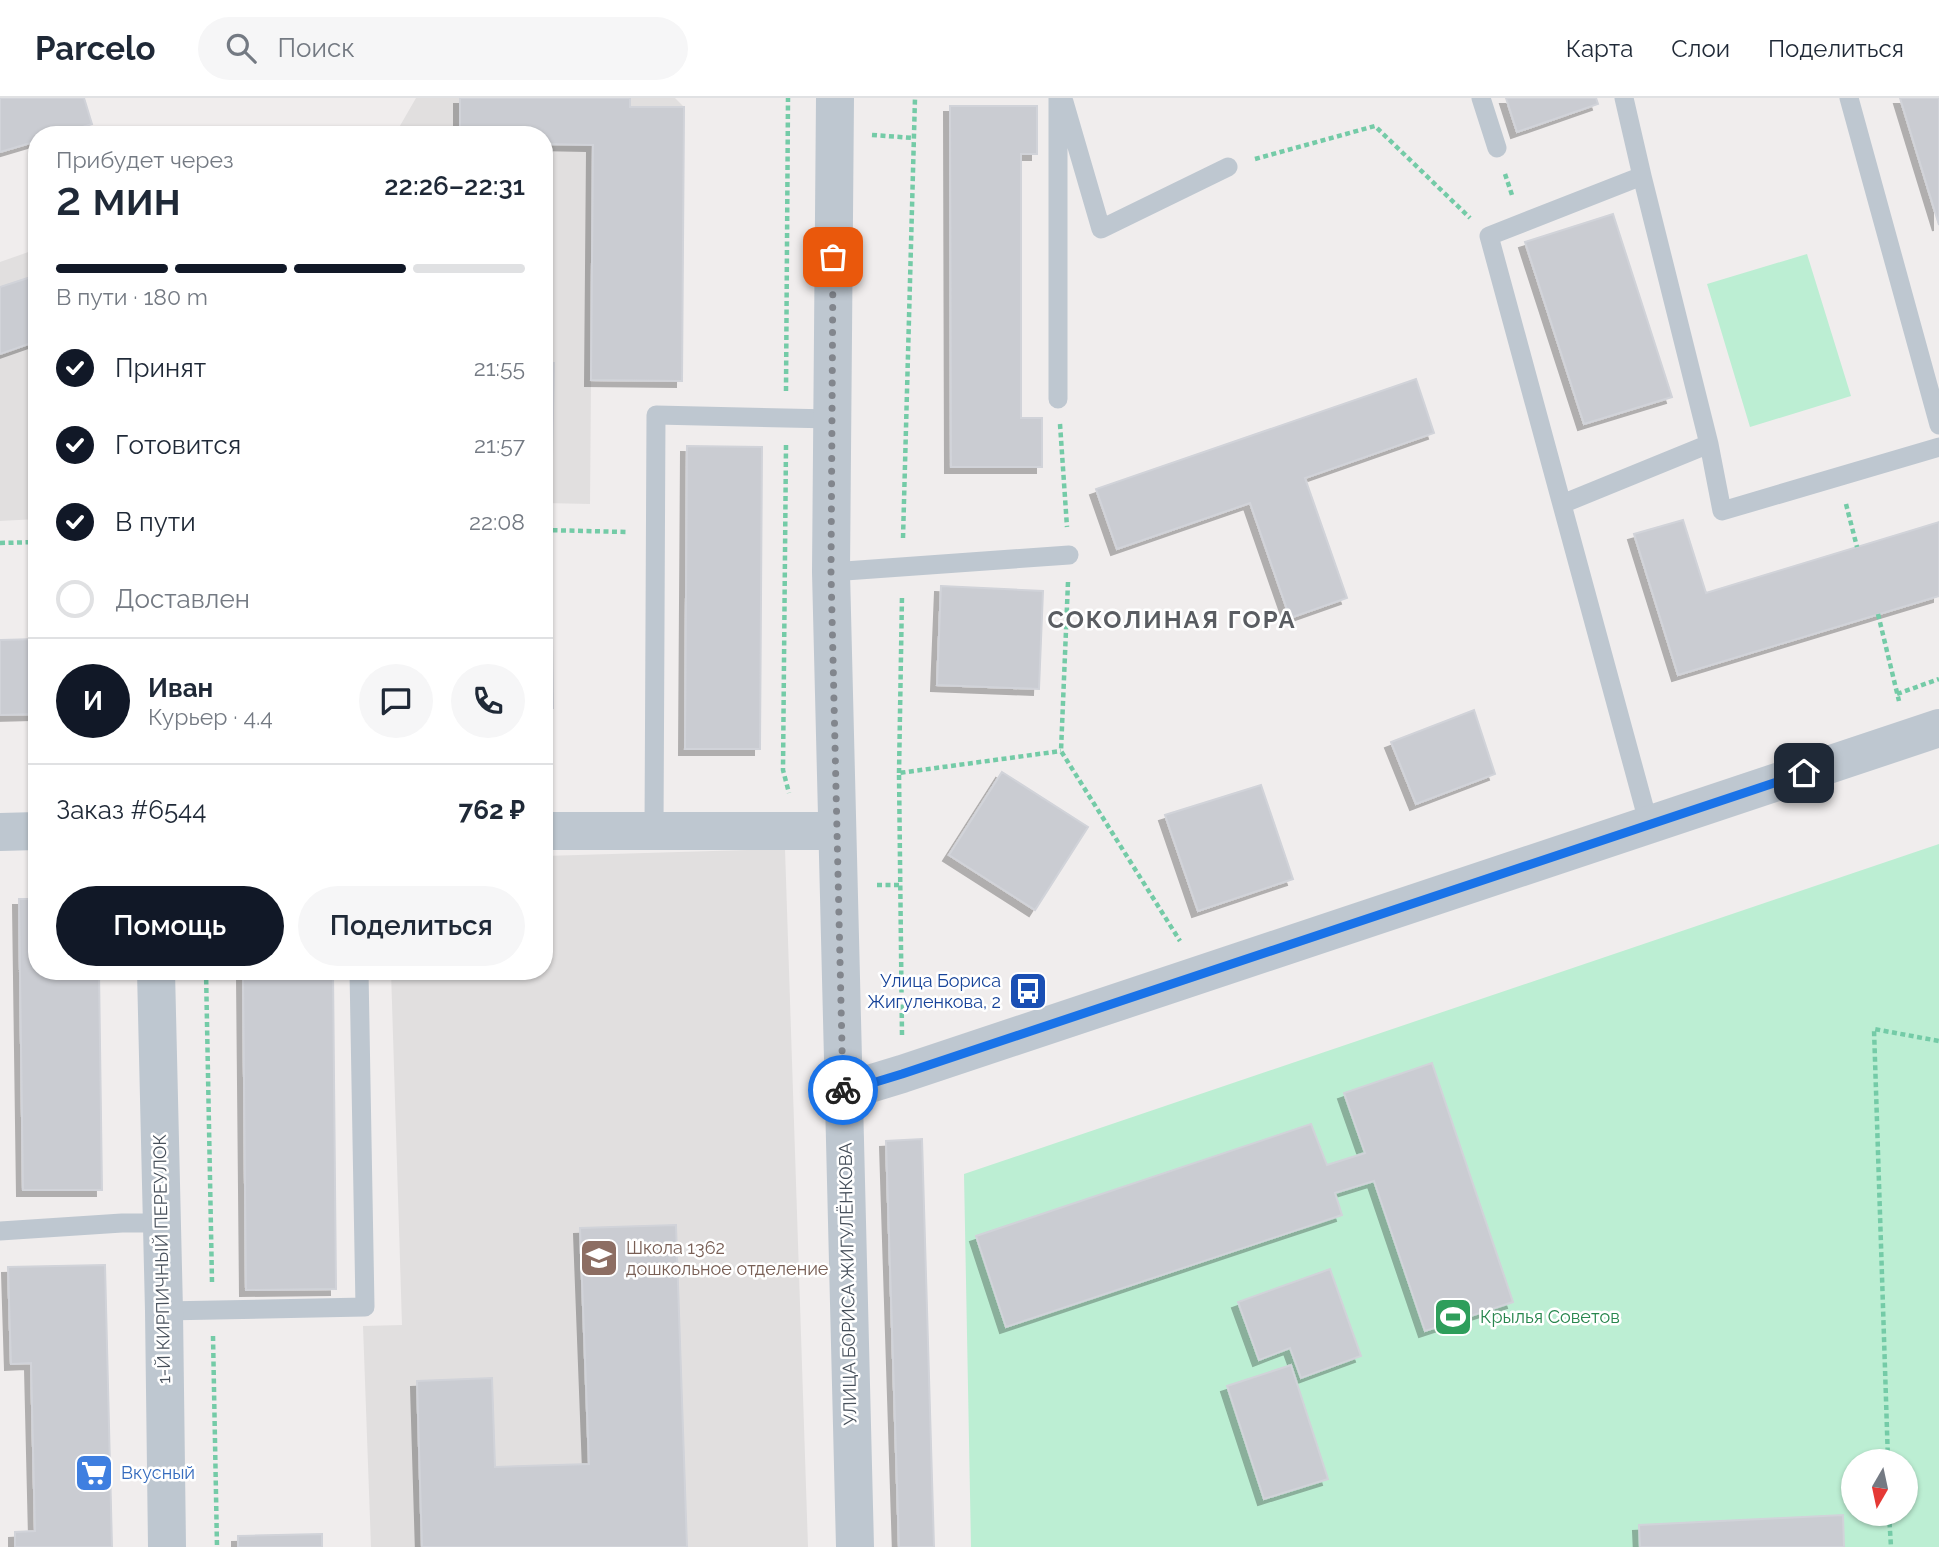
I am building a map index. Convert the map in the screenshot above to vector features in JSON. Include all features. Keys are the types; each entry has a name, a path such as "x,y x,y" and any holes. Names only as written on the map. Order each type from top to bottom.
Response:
{"street":[{"name":"УЛИЦА БОРИСА ЖИГУЛЁНКОВА","path":"835,98 831,572 855,1547"},
{"path":"843,1092 1923,734"},
{"path":"0,832 28,831"},
{"path":"553,831 837,831"},
{"name":"1-Й КИРПИЧНЫЙ ПЕРЕУЛОК","path":"156,980 167,1547"}],"lane":[{"path":"1061,98 1101,229 1228,167"},
{"path":"1058,399 1061,98"},
{"path":"1481,98 1497,148"},
{"path":"1623,98 1709,443 1722,511 1939,447"},
{"path":"1849,98 1939,425"},
{"path":"1642,176 1489,236 1649,825"},
{"path":"654,831 656,415 832,419"},
{"path":"1562,504 1709,443"},
{"path":"831,572 1069,555"},
{"path":"164,1311 365,1307 359,980"},
{"path":"0,1231 161,1223"}],"path":[{"path":"899,773 915,98"},
{"path":"1228,167 1375,126 1489,236"},
{"path":"1497,148 1522,223"},
{"path":"1058,399 1069,555 1061,751 1201,975"},
{"path":"1839,476 1857,547"},
{"path":"553,530 656,533"},
{"path":"0,544 28,542"},
{"path":"1878,614 1897,694 1923,734"},
{"path":"1897,694 1939,679"},
{"path":"206,980 217,1547"},
{"path":"1888,1449 1874,1029 1939,1041"},
{"path":"1890,1526 1891,1547"}],"shaded area":[{"path":"416,98 675,98 684,107 682,381 591,380 590,504 553,503 553,126 400,126"},
{"path":"28,252 28,519 0,521 0,262"},
{"name":"Школа 1362 дошкольное отделение","path":"785,849 808,1547 371,1547 363,1326 402,1325 391,980 553,980 553,856"}],"green space":[{"path":"1807,254 1851,396 1750,427 1707,284"},
{"name":"Крылья Советов","path":"1939,844 1939,1547 971,1547 964,1174"}],"building":[{"path":"0,98 84,98 92,124 28,126 28,144 0,152"},
{"path":"460,98 630,98 630,107 684,107 682,381 591,380 593,145 553,144 553,126 460,126"},
{"path":"1506,98 1596,98 1598,104 1517,132"},
{"path":"1900,98 1939,98 1939,225"},
{"path":"950,106 1037,106 1037,154 1021,154 1021,418 1042,418 1042,467 951,467"},
{"path":"1613,214 1672,397 1584,424 1525,242"},
{"path":"28,278 28,344 0,354 0,287"},
{"path":"1416,379 1434,433 1305,478 1347,598 1290,618 1250,503 1117,549 1096,489"},
{"path":"687,446 762,447 760,749 685,749"},
{"path":"1683,520 1706,593 1939,522 1939,596 1678,675 1634,534"},
{"path":"941,586 1043,591 1039,689 937,685"},
{"path":"28,639 28,714 0,715 0,640"},
{"path":"1474,710 1495,774 1416,804 1391,742"},
{"path":"1002,772 1088,827 1035,910 949,855"},
{"path":"1261,785 1293,879 1198,911 1165,815"},
{"path":"19,899 28,899 28,980 99,980 102,1190 23,1190"},
{"path":"243,980 333,980 336,1289 246,1290"},
{"path":"1432,1063 1513,1302 1425,1331 1374,1181 1335,1193 1342,1215 1006,1327 976,1236 1311,1124 1327,1165 1365,1153 1344,1093"},
{"path":"922,1139 934,1547 899,1547 886,1141"},
{"path":"676,1225 687,1547 422,1547 417,1381 492,1378 495,1467 589,1464 580,1228"},
{"path":"105,1265 112,1547 15,1547 15,1532 35,1531 31,1363 11,1364 8,1267"},
{"path":"1330,1269 1361,1356 1301,1378 1290,1348 1259,1360 1238,1302"},
{"path":"1291,1365 1328,1479 1264,1499 1227,1386"},
{"path":"1841,1515 1844,1547 1640,1547 1639,1525"},
{"path":"322,1534 322,1547 238,1547 238,1536"}],"way so far":[{"path":"833,257 831,572 843,1090"}],"place":[{"name":"Улица Бориса Жигуленкова, 2","path":"1028,991"},
{"name":"Школа 1362 дошкольное отделение","path":"599,1258"},
{"name":"Крылья Советов","path":"1453,1317"},
{"name":"Вкусный","path":"94,1473"}],"district":[{"name":"СОКОЛИНАЯ ГОРА","path":"1172,620"}],"route":[{"path":"843,1090 902,1074 1804,773"}]}
